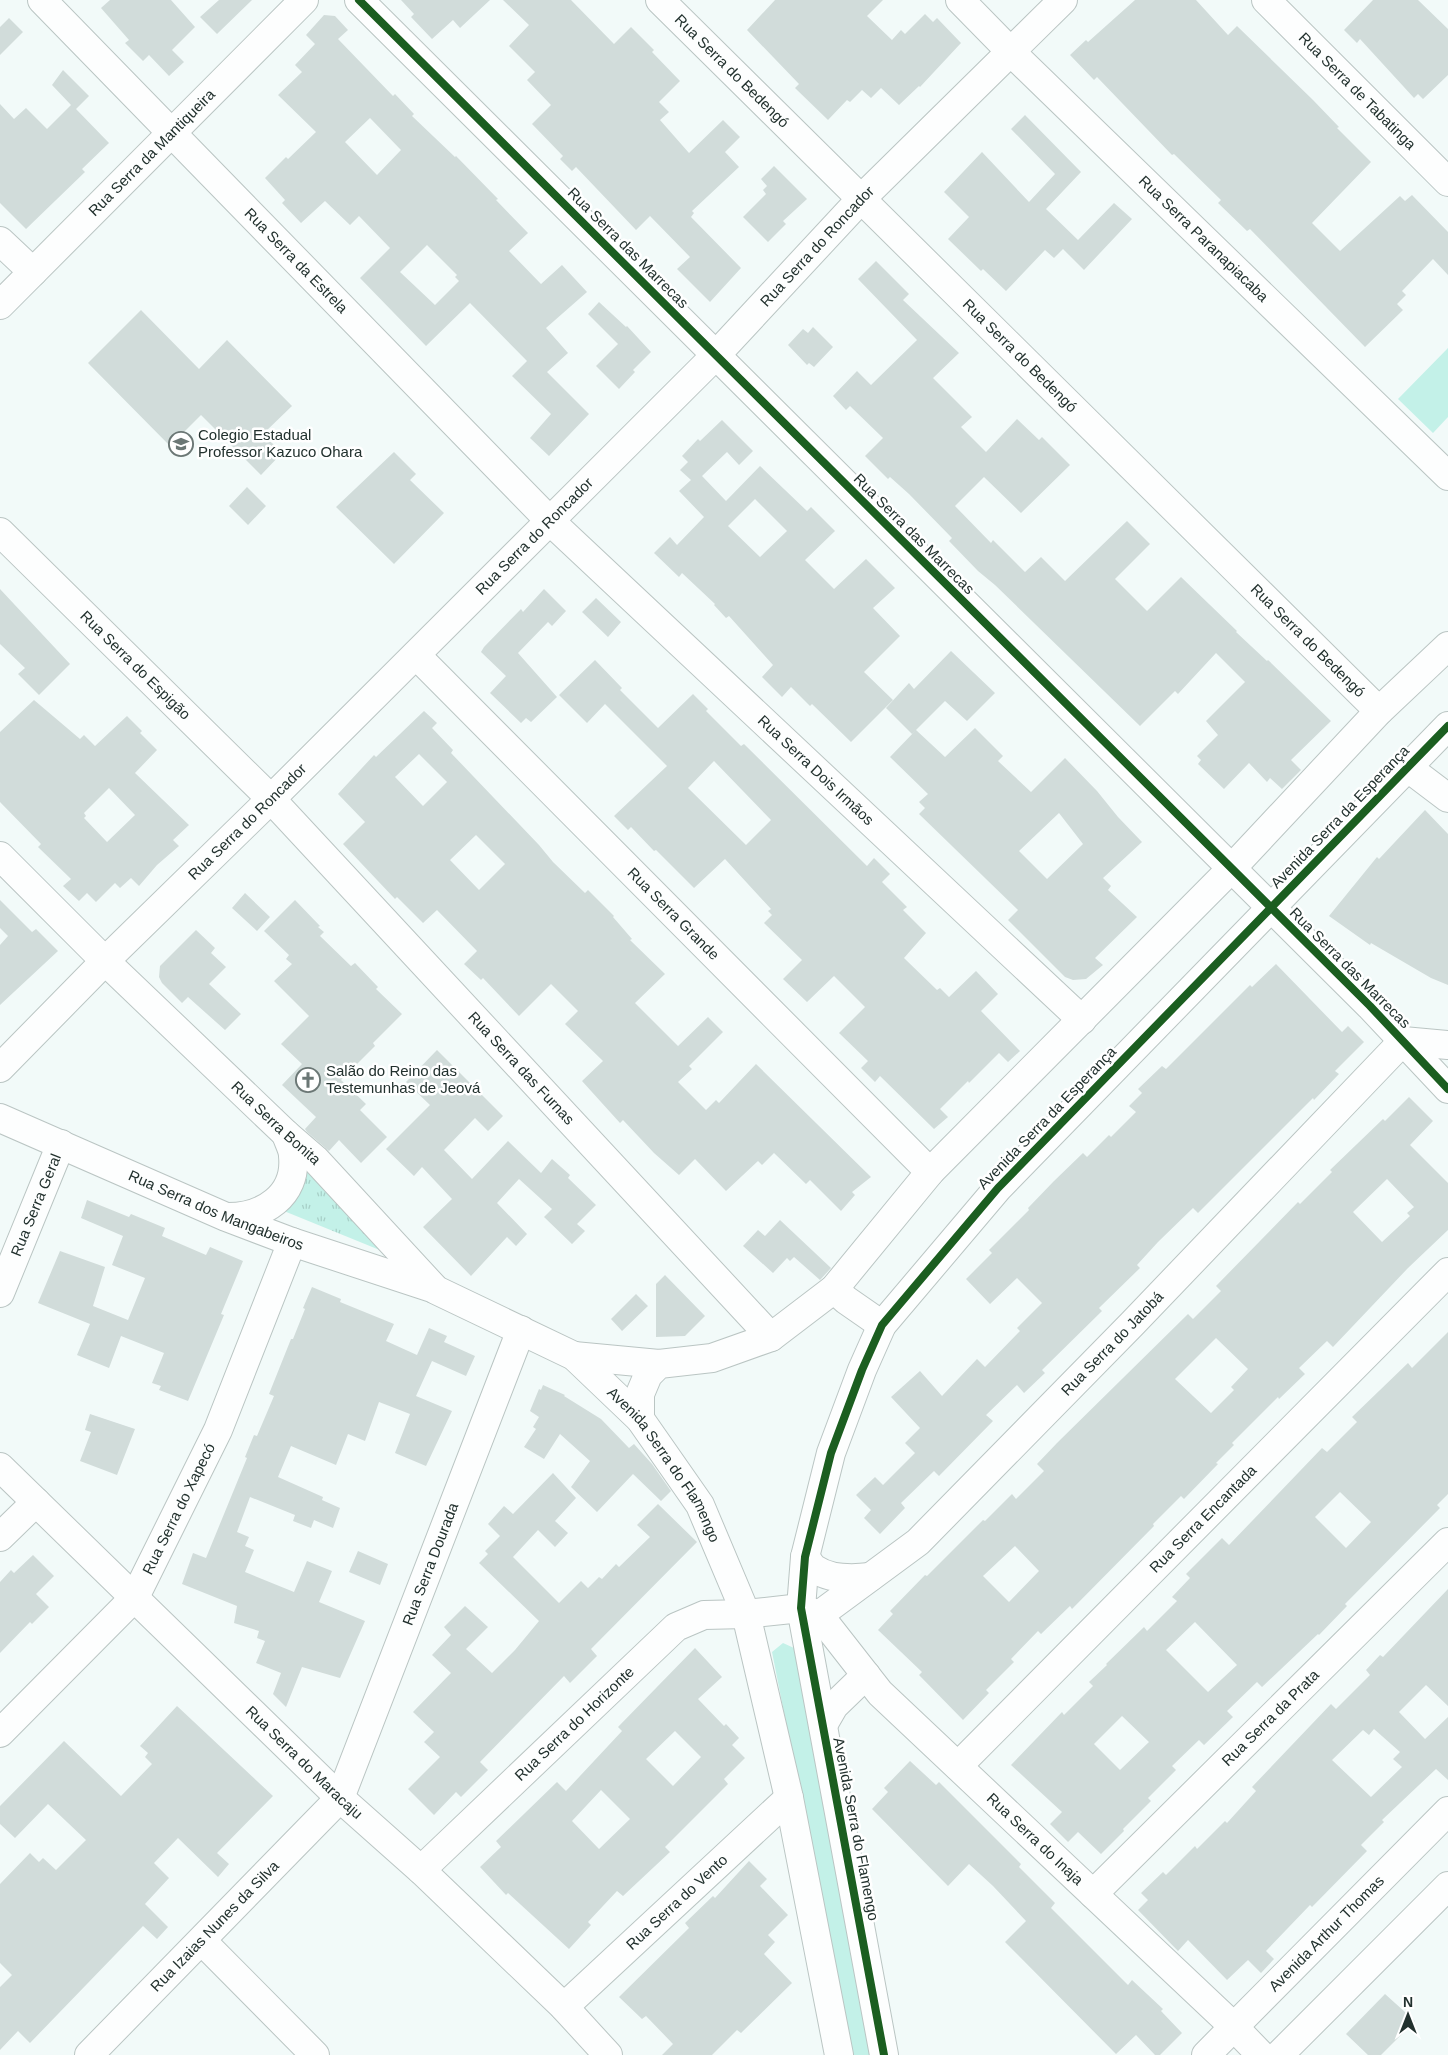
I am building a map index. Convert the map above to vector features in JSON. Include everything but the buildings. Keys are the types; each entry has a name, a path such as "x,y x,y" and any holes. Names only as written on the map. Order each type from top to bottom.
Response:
{"street":[{"name":"Rua Serra da Estrela","path":"42,0 549,520"},
{"name":"Rua Serra da Mantiqueira","path":"0,305 304,0"},
{"name":"Rua Serra das Marrecas","path":"360,0 1271,908 1448,1089"},
{"name":"Rua Serra do Bedengó","path":"660,0 1379,711"},
{"name":"Rua Serra Paranapiacaba","path":"960,0 1010,52 1448,476"},
{"name":"Rua Serra do Roncador","path":"0,1068 105,961 271,799 716,355 861,199 1063,0"},
{"name":"Rua Serra de Tabatinga","path":"1266,0 1448,182"},
{"path":"0,241 33,272"},
{"name":"Rua Serra Dois Irmãos","path":"549,520 1082,1020"},
{"name":"Rua Serra do Espigão","path":"0,532 271,799"},
{"path":"574,1356 659,1364 712,1358 771,1337 834,1289 930,1172 1232,869 1379,711 1448,646"},
{"name":"Rua Serra Grande","path":"416,655 930,1172"},
{"name":"Avenida Serra da Esperança","path":"810,1611 805,1556 832,1453 862,1370 882,1325 998,1188 1448,726"},
{"path":"1408,767 1448,798"},
{"name":"Rua Serra das Furnas","path":"271,799 771,1337"},
{"name":"Rua Serra Bonita","path":"0,856 105,961 286,1134 315,1159 436,1290 574,1356"},
{"path":"1403,1041 1448,1045"},
{"name":"Rua Serra do Jatobá","path":"810,1611 870,1577 925,1535 1126,1331 1403,1041"},
{"name":"Rua Serra dos Mangabeiros","path":"0,1118 226,1217 292,1242 436,1290"},
{"path":"226,1217 241,1217 259,1213 273,1205 288,1186 293,1156 286,1134"},
{"name":"Rua Serra Geral","path":"0,1293 61,1144"},
{"name":"Rua Serra do Xapecó","path":"0,1733 135,1598 218,1430 292,1242"},
{"name":"Rua Serra Encantada","path":"958,1766 1448,1272"},
{"path":"834,1289 882,1325"},
{"name":"Rua Serra Dourada","path":"340,1798 521,1330"},
{"name":"Avenida Serra do Flamengo","path":"574,1356 640,1419 700,1505 746,1614 789,1798 839,2055"},
{"path":"640,1419 640,1394 648,1375 659,1364"},
{"name":"Rua Serra do Maracaju","path":"0,1468 340,1798 421,1870 564,2007 608,2055"},
{"path":"0,1536 36,1502"},
{"name":"Rua Serra da Prata","path":"1093,1894 1448,1542"},
{"path":"805,1556 814,1569 832,1576 850,1579 870,1577"},
{"name":"Rua Serra do Inaja","path":"810,1611 880,1693 1234,2026 1261,2055"},
{"name":"Avenida Serra do Flamengo","path":"810,1611 823,1726 884,2055"},
{"name":"Rua Serra do Horizonte","path":"421,1870 676,1627 704,1615 810,1611"},
{"path":"823,1726 834,1706 866,1675"},
{"name":"Rua Izaias Nunes da Silva","path":"90,2055 340,1798"},
{"name":"Rua Serra do Vento","path":"564,2007 789,1798"},
{"name":"Avenida Arthur Thomas","path":"1206,2055 1448,1811"},
{"path":"1279,2055 1448,1886"},
{"path":"202,1941 315,2055"}],"green space":[{"path":"1448,348 1448,417 1433,433 1398,399"},
{"path":"305,1170 387,1253 279,1209"},
{"path":"783,1643 794,1648 871,2055 852,2055 772,1652"}],"cycle path":[{"path":"359,0 1370,1006 1448,1089"},
{"path":"884,2055 801,1608 805,1557 831,1453 862,1370 882,1325 998,1188 1448,726"}],"place":[{"name":"Colegio Estadual Professor Kazuco Ohara","path":"181,444"},
{"name":"Salão do Reino das Testemunhas de Jeová","path":"308,1080"}]}
